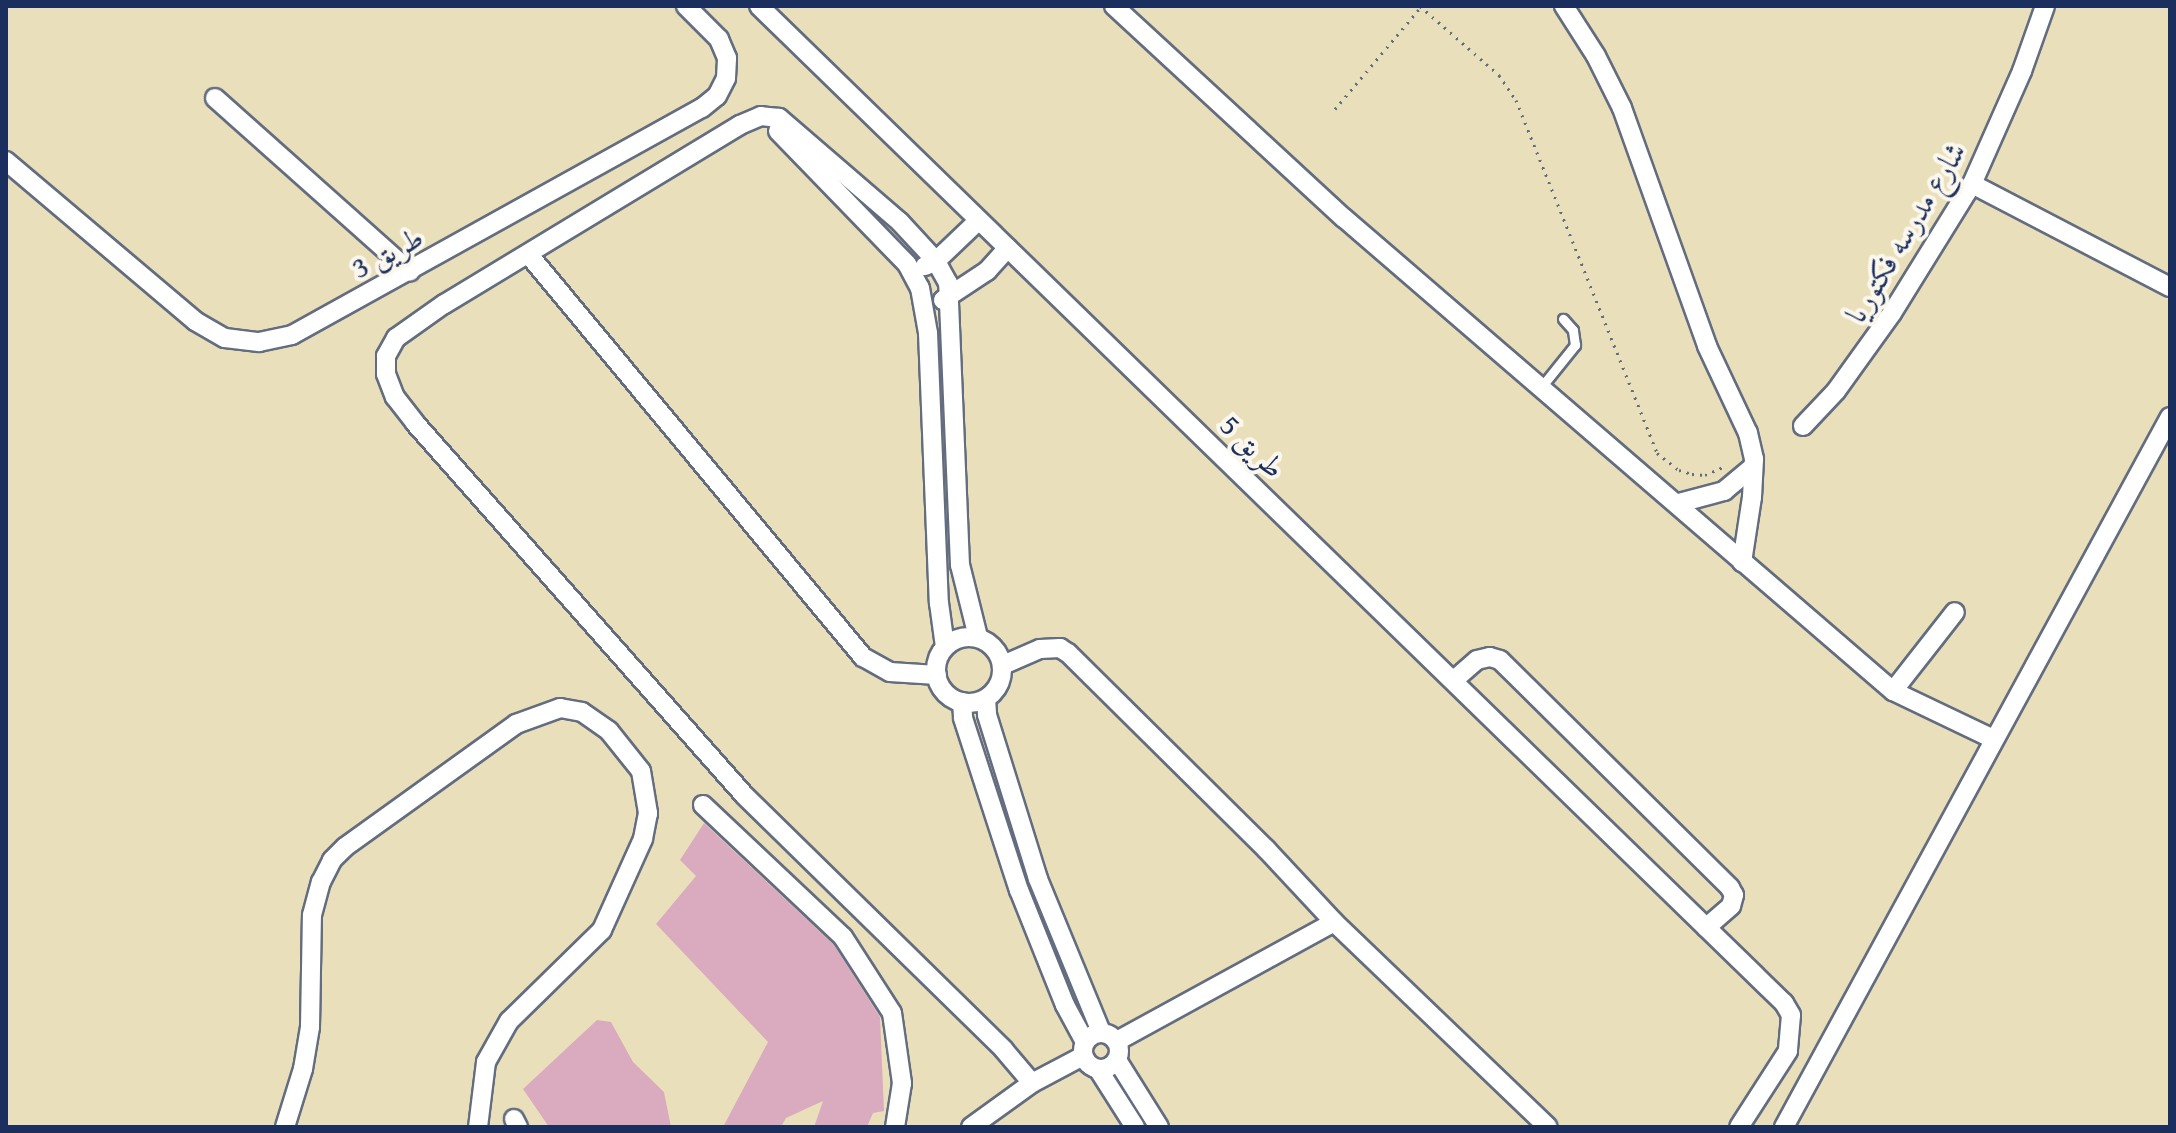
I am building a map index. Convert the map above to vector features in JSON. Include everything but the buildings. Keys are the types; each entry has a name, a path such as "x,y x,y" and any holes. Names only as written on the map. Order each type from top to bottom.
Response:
{"street":[{"name":"طريق 3","path":"6,161 195,321 225,338 259,342 292,335 702,108 717,96 726,78 727,58 719,39 686,6"},
{"name":"طريق 5","path":"759,6 1769,986 1791,1015 1788,1051 1739,1127"},
{"path":"1114,6 1344,218 1679,503 1742,562 1893,691 1993,739"},
{"path":"1564,6 1602,66 1622,108 1707,346 1748,433 1752,460 1748,535 1742,562"},
{"name":"شارع مدرسه فكتوريا","path":"1803,426 1836,391 1892,313 1972,184 2022,71 2045,6"},
{"path":"215,98 410,272"},
{"path":"761,116 840,193 911,272 926,308 939,603 945,647 937,665 937,675 945,693 962,702 986,699 996,691 1003,665 990,643 978,637 960,638 945,647"},
{"path":"978,637 960,565 948,341 948,283 936,261 900,222 779,118 761,116 740,125 444,304 396,338 386,356 386,374 395,397 744,795 1004,1050 1032,1083"},
{"path":"1972,184 2170,287"},
{"path":"911,272 936,261 979,220"},
{"path":"926,308 950,297 987,271 1008,248"},
{"path":"529,255 847,641 875,667 890,672 937,675"},
{"path":"1784,1127 2170,417"},
{"path":"1679,503 1724,491 1752,460"},
{"path":"1893,691 1955,612"},
{"path":"1003,665 1040,649 1060,648 1068,653 1266,849 1334,922 1548,1127"},
{"path":"1454,680 1472,663 1490,657 1500,660 1730,888 1734,895 1731,906 1706,928"},
{"path":"986,699 987,715 1038,879 1101,1046 1098,1069 1135,1127"},
{"path":"962,702 963,718 1019,890 1065,1005 1101,1046 1159,1127"},
{"path":"285,1127 303,1069 310,1027 312,915 321,882 332,860 345,847 516,724 560,708 582,712 609,731 641,771 648,813 643,839 602,930 509,1021 486,1062 478,1127"},
{"path":"703,805 843,937 892,1013 902,1083 895,1127"},
{"path":"971,1127 1032,1083 1334,922"}],"lane":[{"path":"1542,386 1575,345 1573,330 1563,319"}],"path":[{"path":"1335,109 1420,6 1499,75 1516,100 1657,453 1679,470 1705,475 1752,460"}]}
